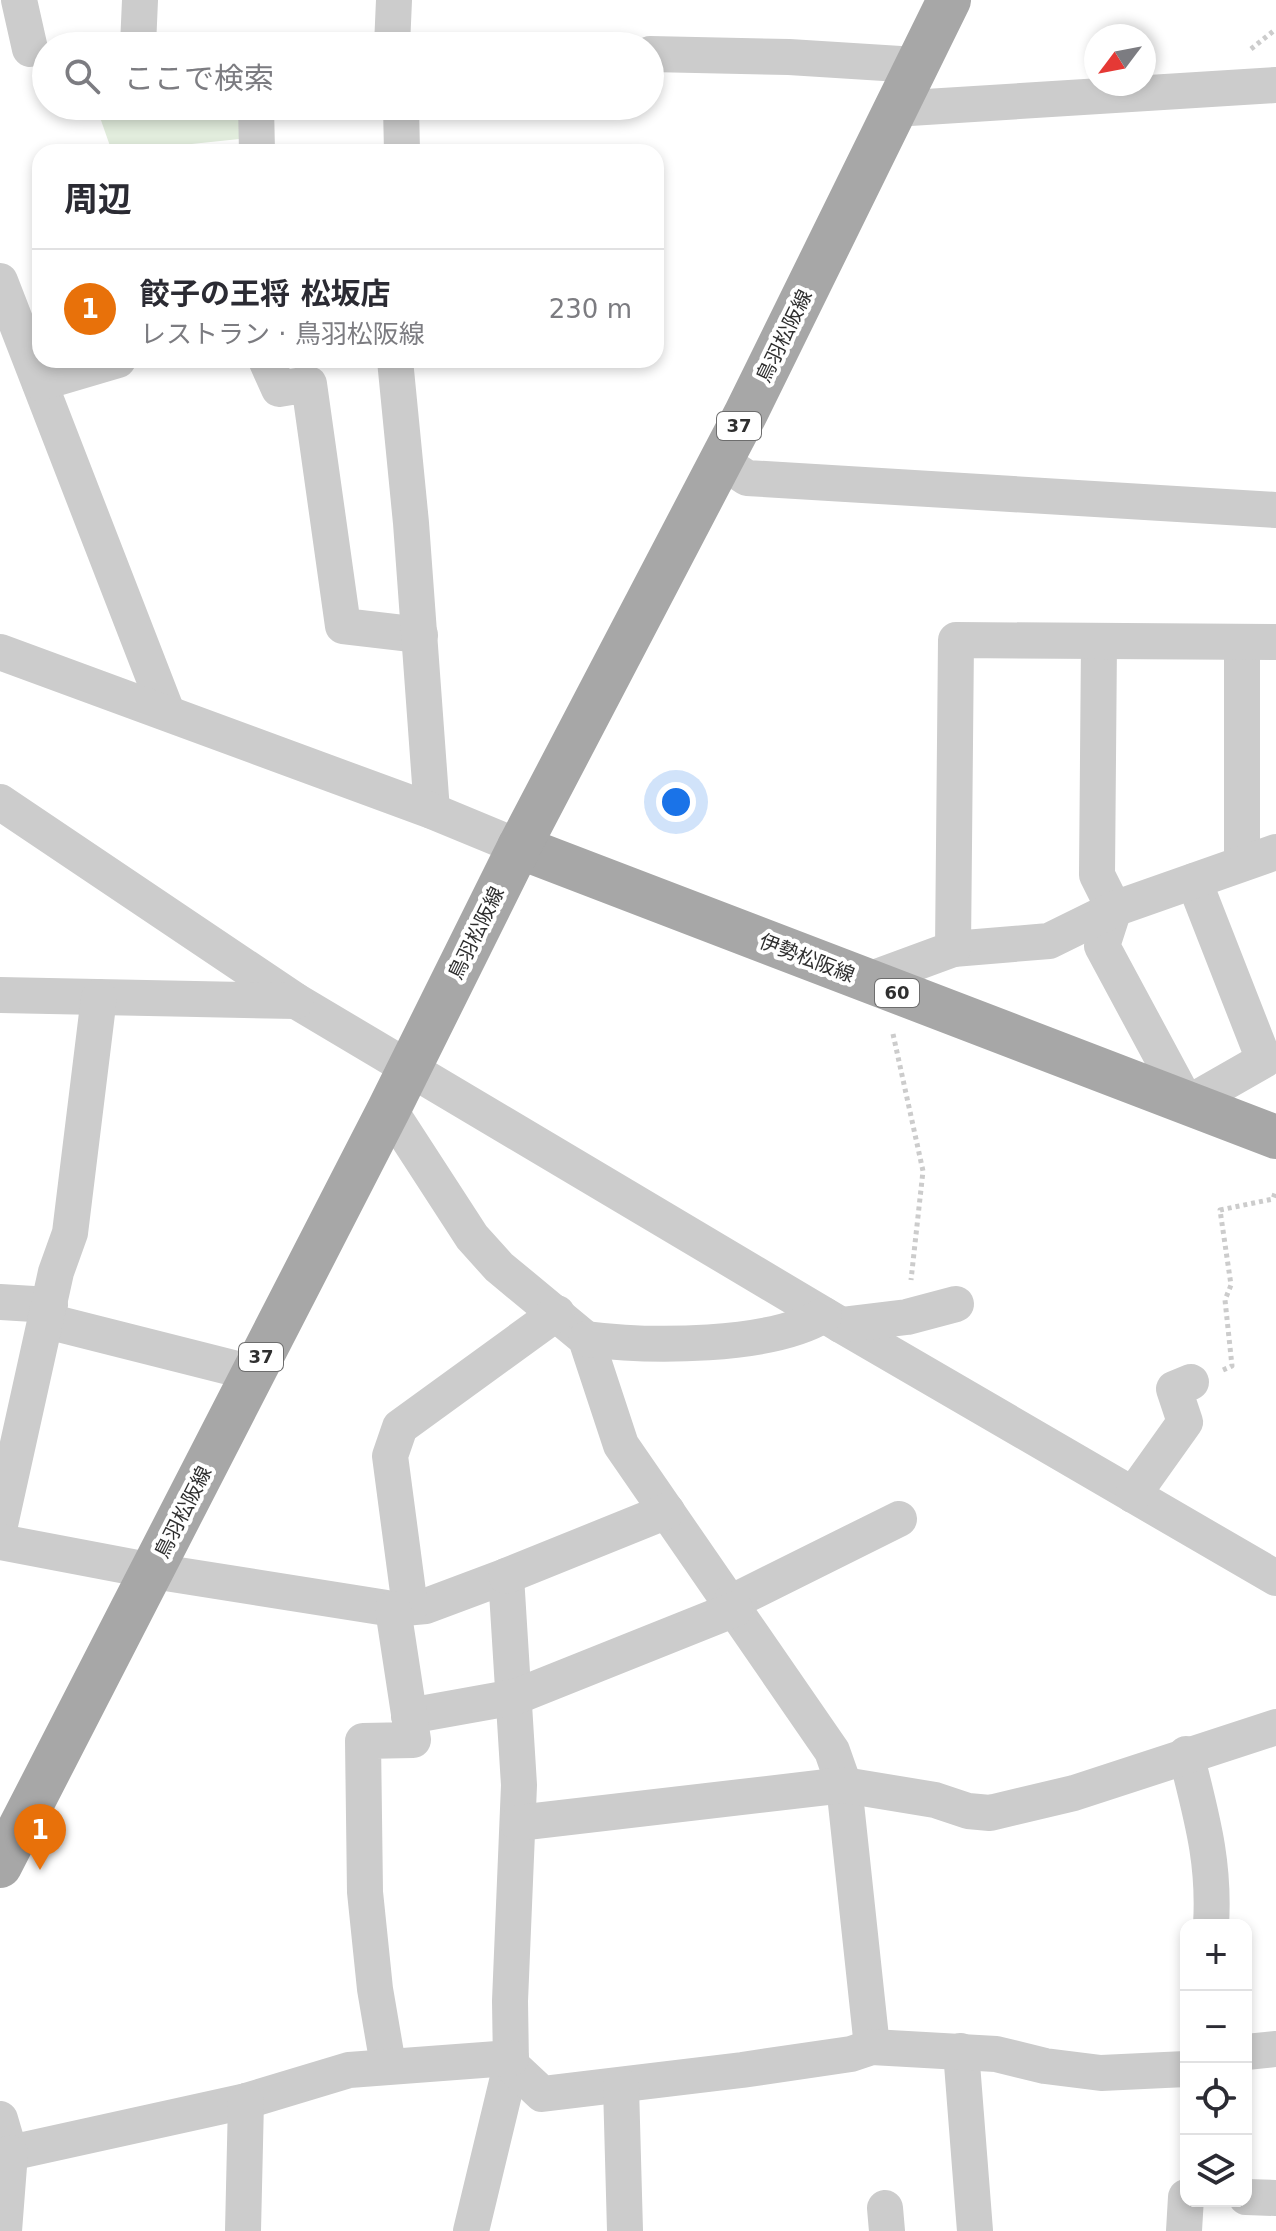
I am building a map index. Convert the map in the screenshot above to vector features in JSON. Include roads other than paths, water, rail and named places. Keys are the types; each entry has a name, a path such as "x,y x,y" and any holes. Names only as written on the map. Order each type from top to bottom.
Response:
{"main road":[{"name":"鳥羽松阪線","path":"0,1866 389,1109 519,847 721,461 949,0"},
{"name":"伊勢松阪線","path":"519,847 1276,1137"}],"street":[{"path":"19,0 25,50"},
{"path":"139,32 140,0"},
{"path":"393,32 394,0"},
{"path":"664,54 789,57 916,65"},
{"path":"894,109 1276,85"},
{"path":"256,120 257,144"},
{"path":"401,120 402,144"},
{"path":"0,281 32,363"},
{"path":"34,368 167,712"},
{"path":"40,383 91,368"},
{"path":"270,368 279,389 309,384 343,626 420,635"},
{"path":"396,368 420,635 432,811"},
{"path":"721,461 747,478 1276,510"},
{"path":"953,949 956,640 1259,642 1242,863"},
{"path":"1099,641 1097,875 1114,909 1102,946 1187,1104 1264,1060 1194,881"},
{"path":"0,652 432,811 519,847"},
{"path":"0,802 296,1001 1133,1495 1260,1554 1276,1578"},
{"path":"874,984 953,949 1049,941 1114,909 1276,852"},
{"path":"0,995 296,1001"},
{"path":"0,1525 56,1272 70,1233 99,997"},
{"path":"389,1109 472,1237 499,1267 586,1339 621,1445 832,1751 844,1785 872,2047"},
{"path":"0,1302 49,1313 253,1373"},
{"path":"586,1339 665,1347 801,1329 833,1320 907,1317 956,1304"},
{"path":"388,2065 375,1989 365,1892 363,1741 413,1740 390,1456 400,1427 557,1313"},
{"path":"1133,1495 1185,1422 1174,1389 1191,1382"},
{"path":"0,1542 153,1571 402,1608 426,1606 667,1511"},
{"path":"409,1716 515,1697 733,1606 899,1519"},
{"path":"471,2231 511,2061 510,2001 518,1823 515,1697 506,1576"},
{"path":"518,1823 844,1785 935,1800 968,1811 990,1813 1074,1793 1276,1727"},
{"path":"1186,1754 1209,1849 1214,1882 1211,1919"},
{"path":"4,2231 5,2136 246,2101 349,2070 388,2065 511,2061 542,2094 820,2058 872,2047 961,2051 1101,2073 1180,2069"},
{"path":"1252,2051 1276,2049"},
{"path":"961,2051 975,2231"},
{"path":"621,2086 625,2231"},
{"path":"243,2231 246,2101"},
{"path":"1252,2197 1276,2198"},
{"path":"1184,2231 1185,2207"}],"place":[{"name":"餃子の王将 松坂店","path":"40,1870"}]}
